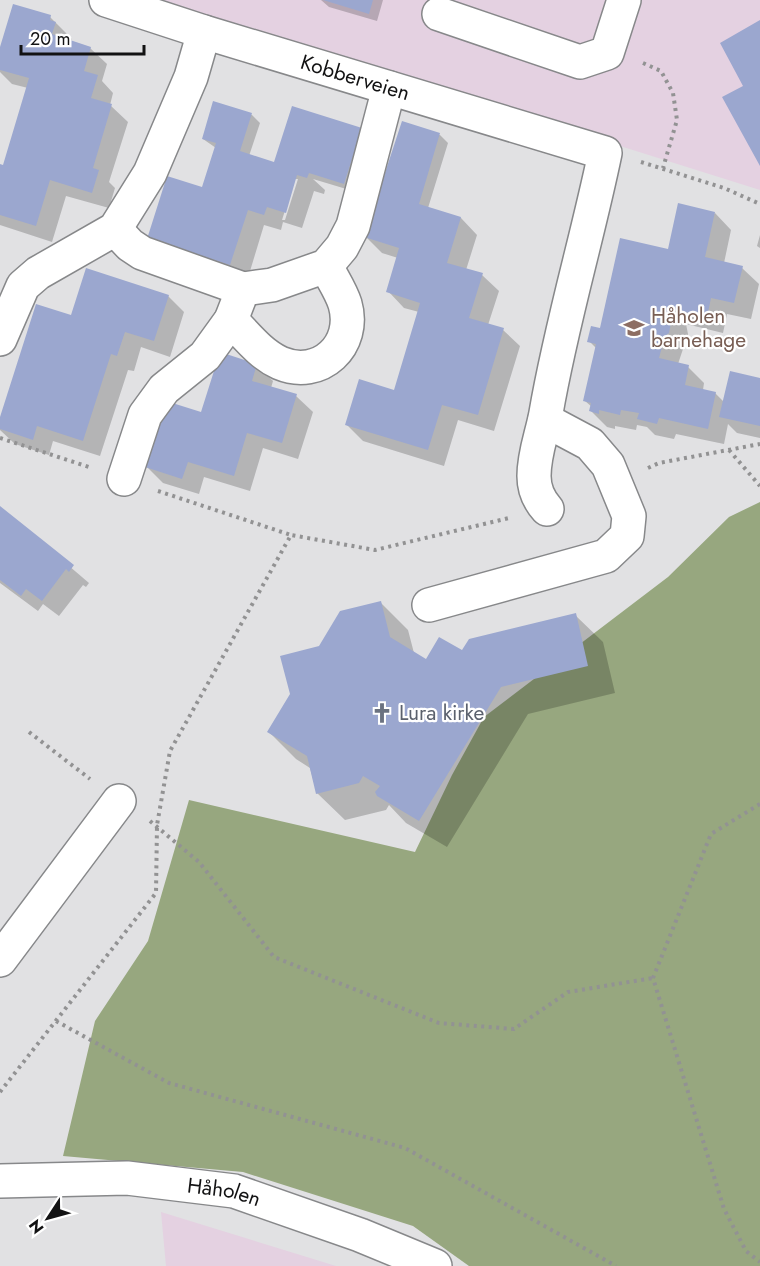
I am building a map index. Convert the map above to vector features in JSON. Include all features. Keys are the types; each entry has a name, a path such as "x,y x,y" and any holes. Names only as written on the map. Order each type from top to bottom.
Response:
{"street":[{"name":"Kobberveien","path":"106,0 143,5 204,32 605,153"},
{"path":"439,14 580,62 607,53 624,0"},
{"path":"0,339 23,286 38,273 116,229 150,173 191,77 204,32"},
{"path":"116,229 130,245 142,253 243,289 272,285 326,266 342,247 353,226 388,88"},
{"path":"547,509 539,500 534,474 538,439 545,420 557,351 605,153"},
{"path":"231,320 264,354 298,369 314,368 327,360 340,346 346,328 345,305 326,266"},
{"path":"124,479 145,415 164,389 205,356 231,320 243,289"},
{"path":"429,605 606,556 627,536 629,516 608,465 590,444 545,420"},
{"path":"0,960 119,801"},
{"name":"Håholen","path":"0,1181 127,1178 234,1191 360,1235 435,1266"}],"path":[{"path":"607,53 636,60 661,71 673,93 677,120 663,168"},
{"path":"605,153 663,168 724,188 760,204"},
{"path":"616,484 659,463 760,444"},
{"path":"729,450 760,486"},
{"path":"0,1092 156,893 157,825 170,751 291,535 375,550 547,509"},
{"path":"29,732 119,801 157,825 199,862 274,957 439,1023 514,1029 568,992 653,978"},
{"path":"760,804 711,834 653,978 723,1209 747,1251 760,1262"},
{"path":"56,1021 169,1083 405,1148 616,1266"}],"shaded area":[{"path":"155,0 760,0 760,190"},
{"path":"161,1212 336,1266 166,1266"}],"green space":[{"path":"760,502 760,1266 469,1266 413,1226 243,1172 63,1156 95,1021 148,941 189,800 415,852 452,775 484,717 668,577 729,517"}],"building":[{"path":"323,0 373,0 369,14"},
{"path":"13,4 51,15 50,20 56,22 52,34 91,47 84,71 98,75 91,98 112,104 93,168 99,170 92,193 50,180 36,226 0,215 0,164 3,165 29,78 0,70 0,47"},
{"path":"760,20 760,166 722,97 743,86 720,43"},
{"path":"213,101 252,113 240,151 274,162 292,106 362,128 344,184 309,173 307,178 297,175 286,213 267,207 264,215 248,210 230,265 147,239 167,176 202,187 216,143 202,139"},
{"path":"402,121 440,133 419,204 461,217 447,263 483,273 469,318 504,328 478,415 442,405 428,450 345,425 359,379 394,390 420,303 386,292 399,248 364,237"},
{"path":"678,203 715,212 705,257 743,266 734,303 711,298 707,317 671,309 669,333 665,336 659,358 689,365 685,385 716,392 708,429 659,418 657,424 637,419 639,413 621,410 620,415 599,410 599,414 589,411 591,403 583,401 596,344 587,342 591,326 600,328 620,238 668,249"},
{"path":"86,268 169,295 154,341 125,332 117,356 111,354 83,441 37,426 33,440 0,429 0,417 36,304 71,315"},
{"path":"220,352 257,364 252,381 297,394 282,443 247,433 234,476 188,462 182,479 145,467 166,401 201,412"},
{"path":"730,371 760,378 760,426 719,417"},
{"path":"0,506 74,565 69,572 66,569 42,601 26,589 21,596 0,580"},
{"name":"Lura kirke","path":"381,601 390,637 426,659 439,637 462,650 469,639 576,613 588,666 501,687 419,821 377,796 375,792 380,786 363,776 359,783 316,794 307,756 267,732 290,694 280,656 319,646 340,611"}],"place":[{"name":"Håholen barnehage","path":"634,328"},
{"name":"Lura kirke","path":"382,713"}]}
